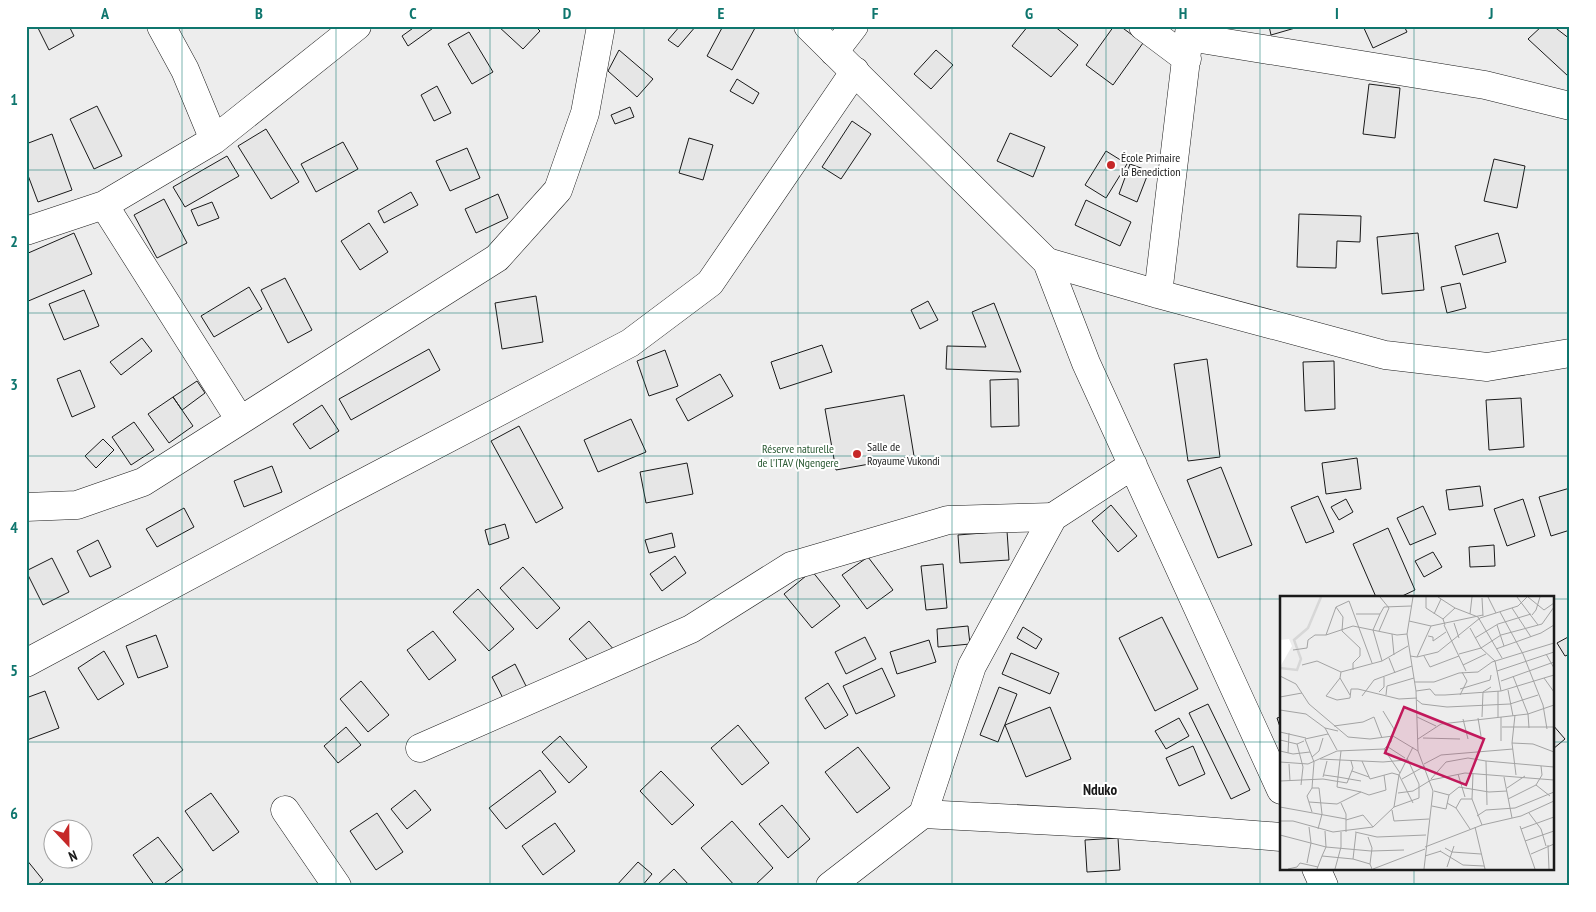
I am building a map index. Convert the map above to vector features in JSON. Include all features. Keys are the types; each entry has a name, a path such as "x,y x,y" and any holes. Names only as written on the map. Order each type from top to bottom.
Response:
{"street":[{"path":"161,26 185,70 214,140"},
{"path":"26,231 104,205 214,140 357,26"},
{"path":"26,507 77,505 144,482 496,258 558,190 586,114 601,26"},
{"path":"808,26 1047,262 1086,363 1280,788"},
{"path":"834,52 854,26"},
{"path":"1143,26 1189,41 1485,85 1570,106"},
{"path":"1158,294 1189,41"},
{"path":"26,663 336,497 630,343 710,284 855,71"},
{"path":"104,205 240,420"},
{"path":"1047,262 1385,355 1487,368 1570,353"},
{"path":"830,886 923,814 972,666 1053,518 1133,464"},
{"path":"420,748 691,629 791,566 948,520 1053,518"},
{"path":"285,810 337,886"},
{"path":"923,814 1113,824 1280,837"},
{"path":"1317,870 1324,886"}],"green space":[{"name":"Réserve naturelle de l'ITAV (Ngengere","path":"26,26 1570,26 1570,886 26,886"}],"building":[{"path":"37,26 69,26 74,36 49,50"},
{"path":"416,26 436,26 408,46 402,36"},
{"path":"498,26 535,26 540,31 523,49"},
{"path":"680,26 696,26 678,47 668,40"},
{"path":"723,26 751,26 755,28 732,70 707,56"},
{"path":"1028,26 1054,26 1078,45 1051,77 1012,46"},
{"path":"1114,26 1120,26 1143,43 1113,85 1086,65"},
{"path":"1269,26 1302,26 1271,35"},
{"path":"1363,26 1404,26 1407,32 1373,48"},
{"path":"1542,26 1553,26 1570,39 1570,74 1568,76 1528,39"},
{"path":"469,32 493,72 472,84 448,44"},
{"path":"619,50 653,79 637,97 608,71"},
{"path":"936,50 953,65 931,89 914,74"},
{"path":"737,79 759,93 753,104 730,91"},
{"path":"1369,84 1400,88 1395,138 1363,134"},
{"path":"437,86 451,113 434,121 421,95"},
{"path":"97,106 122,156 94,169 70,119"},
{"path":"630,107 634,117 615,124 611,115"},
{"path":"852,121 871,134 841,179 822,167"},
{"path":"266,129 299,182 271,199 238,146"},
{"path":"1010,133 1045,147 1033,177 997,161"},
{"path":"52,134 72,190 38,202 26,170 26,144"},
{"path":"689,138 713,145 703,180 679,173"},
{"path":"343,142 358,169 316,192 301,164"},
{"path":"467,148 480,178 450,191 436,161"},
{"path":"1106,151 1127,164 1106,198 1085,185"},
{"path":"227,156 239,176 185,207 173,187"},
{"path":"1494,159 1525,166 1517,208 1484,201"},
{"path":"1130,164 1149,171 1137,202 1119,194"},
{"path":"411,192 418,205 384,223 378,211"},
{"path":"498,194 508,218 476,233 465,209"},
{"path":"164,199 187,243 157,258 134,215"},
{"path":"1086,200 1131,222 1120,246 1075,225"},
{"path":"212,202 219,218 198,226 191,210"},
{"path":"1299,214 1361,216 1360,242 1337,241 1336,268 1297,267"},
{"path":"369,223 388,252 360,270 341,241"},
{"path":"74,233 92,274 26,302 26,254"},
{"path":"1418,233 1424,290 1382,294 1377,237"},
{"path":"1498,233 1506,262 1463,275 1455,246"},
{"path":"285,278 312,330 288,343 261,290"},
{"path":"1460,283 1466,308 1447,313 1441,287"},
{"path":"249,287 262,309 214,337 201,316"},
{"path":"84,290 99,326 64,340 49,304"},
{"path":"536,296 543,342 502,349 495,303"},
{"path":"928,301 938,320 920,329 911,310"},
{"path":"994,303 1021,372 946,369 947,346 986,347 972,312"},
{"path":"142,338 152,351 121,375 110,362"},
{"path":"822,345 832,372 780,389 771,362"},
{"path":"429,349 440,370 351,420 339,399"},
{"path":"665,350 678,386 649,396 637,361"},
{"path":"1207,359 1220,457 1188,461 1174,364"},
{"path":"1334,361 1335,409 1305,411 1303,362"},
{"path":"80,370 95,407 72,417 57,379"},
{"path":"720,374 733,396 688,421 676,399"},
{"path":"1018,379 1019,426 991,427 990,380"},
{"path":"197,381 205,393 182,410 173,397"},
{"path":"904,395 914,456 836,470 825,409"},
{"path":"173,397 193,426 169,443 148,414"},
{"path":"1521,398 1524,447 1489,450 1486,400"},
{"path":"322,405 339,431 310,449 293,424"},
{"path":"631,419 646,452 598,472 584,440"},
{"path":"134,422 154,450 131,465 112,437"},
{"path":"519,426 563,508 536,523 491,441"},
{"path":"103,439 114,450 96,468 85,456"},
{"path":"1357,458 1361,489 1326,494 1322,463"},
{"path":"687,463 693,494 646,503 640,472"},
{"path":"272,466 282,492 244,507 234,481"},
{"path":"1221,467 1252,545 1218,558 1187,480"},
{"path":"1480,486 1483,506 1449,510 1446,490"},
{"path":"1570,488 1570,530 1551,536 1539,497"},
{"path":"1318,496 1334,532 1306,543 1291,507"},
{"path":"1346,499 1353,512 1339,520 1331,507"},
{"path":"1523,499 1535,536 1507,546 1494,509"},
{"path":"1111,505 1137,536 1118,552 1092,521"},
{"path":"1423,506 1436,534 1410,545 1397,518"},
{"path":"184,508 194,527 157,547 146,529"},
{"path":"505,524 509,538 489,545 485,530"},
{"path":"1388,528 1415,590 1402,596 1376,596 1353,544"},
{"path":"1007,531 1009,560 960,563 958,535"},
{"path":"672,533 675,547 649,553 645,540"},
{"path":"98,540 111,567 90,577 77,551"},
{"path":"1494,545 1495,566 1470,567 1469,547"},
{"path":"1433,552 1442,567 1424,577 1415,561"},
{"path":"675,556 686,573 662,591 650,574"},
{"path":"868,557 893,590 867,609 842,575"},
{"path":"52,558 69,592 43,605 26,571"},
{"path":"943,564 947,608 926,610 921,566"},
{"path":"523,567 560,608 537,629 500,588"},
{"path":"812,571 840,606 812,628 784,594"},
{"path":"478,589 514,629 489,651 453,612"},
{"path":"1162,617 1198,689 1155,711 1119,638"},
{"path":"589,621 615,651 595,668 569,639"},
{"path":"968,626 970,644 938,647 937,629"},
{"path":"1023,627 1042,639 1036,649 1017,638"},
{"path":"433,631 456,660 429,680 407,650"},
{"path":"156,635 168,667 138,678 126,646"},
{"path":"1570,636 1570,654 1565,656 1557,643"},
{"path":"865,637 876,659 846,674 835,652"},
{"path":"929,640 936,662 897,674 890,652"},
{"path":"104,651 124,684 98,700 78,668"},
{"path":"1011,653 1059,673 1050,694 1002,674"},
{"path":"515,664 528,690 505,702 492,677"},
{"path":"882,668 895,696 856,714 843,686"},
{"path":"361,681 389,715 368,732 340,699"},
{"path":"828,683 848,715 825,729 805,698"},
{"path":"999,687 1017,694 998,742 980,735"},
{"path":"45,691 59,728 27,740 26,698"},
{"path":"1208,704 1250,790 1231,799 1189,713"},
{"path":"1050,707 1071,759 1026,777 1005,725"},
{"path":"1179,718 1189,736 1166,749 1155,731"},
{"path":"738,725 769,763 742,785 711,748"},
{"path":"1554,726 1565,739 1554,748"},
{"path":"346,727 361,745 338,763 324,746"},
{"path":"560,736 587,767 569,783 542,752"},
{"path":"1193,746 1205,774 1179,786 1166,758"},
{"path":"858,747 890,788 857,813 825,772"},
{"path":"540,770 556,792 506,829 489,808"},
{"path":"661,771 694,805 672,825 640,791"},
{"path":"415,790 431,810 407,829 391,809"},
{"path":"211,793 239,832 213,851 185,811"},
{"path":"782,805 810,839 788,858 759,824"},
{"path":"377,813 403,852 376,870 350,831"},
{"path":"732,821 773,868 754,886 735,886 701,848"},
{"path":"555,823 575,851 543,875 522,846"},
{"path":"158,837 183,870 161,886 155,886 133,855"},
{"path":"1118,838 1120,870 1087,872 1085,840"},
{"path":"26,859 43,880 36,886 26,886"},
{"path":"638,862 652,874 642,886 616,886"},
{"path":"674,869 690,886 656,886"}],"place":[{"name":"École Primaire la Benediction","path":"1111,165"},
{"name":"Salle de Royaume Vukondi","path":"857,454"}],"district":[{"name":"Nduko","path":"1100,790"}]}
